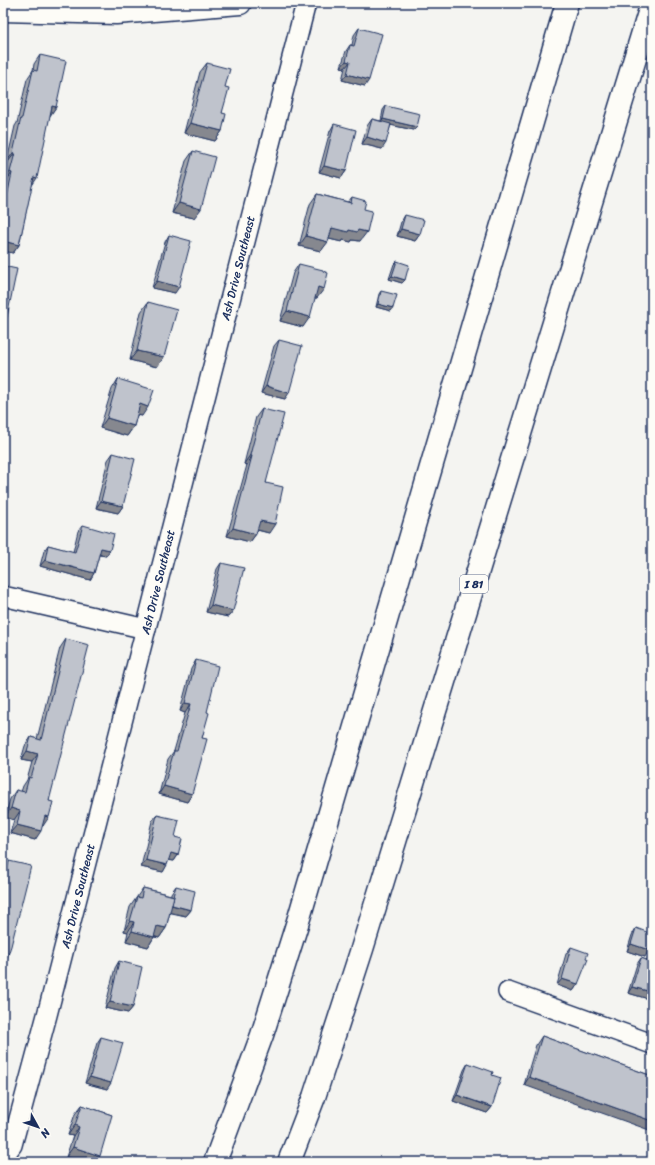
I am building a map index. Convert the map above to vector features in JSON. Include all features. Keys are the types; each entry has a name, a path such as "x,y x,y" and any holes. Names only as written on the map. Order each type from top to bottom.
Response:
{"main road":[{"path":"3,10 115,8 240,3"},
{"path":"215,1162 262,1035 299,918 567,3"},
{"name":"I 81","path":"290,1162 314,1096 362,949 652,3"}],"street":[{"name":"Ash Drive Southeast","path":"3,1157 12,1145 21,1114 306,3"},
{"path":"3,596 146,629"},
{"path":"508,992 652,1044"}],"building":[{"path":"359,28 382,34 369,80 347,74 350,62 346,61 350,45 354,46"},
{"path":"40,55 66,61 56,107 52,106 37,178 34,177 19,245 3,241 3,211 12,173 10,172 15,153 13,153 21,118 33,70 37,71"},
{"path":"207,63 230,69 225,87 229,88 222,113 226,114 222,131 190,123"},
{"path":"386,106 420,114 417,127 383,119"},
{"path":"372,119 391,124 386,143 367,137"},
{"path":"334,124 356,130 346,171 324,166"},
{"path":"193,151 215,157 201,209 179,203"},
{"path":"317,194 351,203 352,197 366,201 364,209 372,211 367,232 349,230 348,232 332,228 328,242 306,236"},
{"path":"405,215 424,220 420,234 401,229"},
{"path":"169,235 191,241 179,287 157,281"},
{"path":"397,261 409,265 405,280 392,276"},
{"path":"299,264 323,270 328,273 324,289 318,287 310,317 287,311"},
{"path":"3,266 17,269 7,317 3,317"},
{"path":"381,291 397,295 393,308 378,304"},
{"path":"148,302 177,310 164,357 137,351"},
{"path":"279,340 302,346 289,393 266,386"},
{"path":"118,379 154,390 148,407 140,404 134,426 107,418"},
{"path":"262,409 284,414 266,483 283,487 275,524 260,521 256,534 233,528 252,456 250,455"},
{"path":"113,453 135,459 123,506 101,501"},
{"path":"83,525 114,534 110,550 101,548 94,573 45,560 48,545 75,552"},
{"path":"221,563 244,568 233,611 211,605"},
{"path":"66,639 89,645 49,801 53,802 49,817 45,816 41,831 17,825 20,811 11,808 16,790 25,792 29,777 31,778 38,754 27,751 31,737 41,740"},
{"path":"196,660 218,666 207,712 209,713 202,738 207,739 192,794 164,786 174,751 177,751 191,704 185,703"},
{"path":"157,815 179,820 175,837 182,839 178,855 171,853 167,865 146,860"},
{"path":"9,861 31,866 11,946 3,970 3,886"},
{"path":"176,886 195,891 191,910 172,905"},
{"path":"143,888 174,896 166,928 157,926 154,937 132,931 134,922 130,921 137,897 141,898"},
{"path":"636,928 652,934 652,941 649,950 631,944"},
{"path":"571,947 588,953 586,958 588,959 578,984 562,979"},
{"path":"641,958 652,962 652,992 632,987"},
{"path":"119,961 142,967 133,1007 110,1002"},
{"path":"542,1036 652,1076 652,1121 529,1077"},
{"path":"101,1037 123,1043 111,1083 90,1077"},
{"path":"468,1063 493,1072 492,1075 501,1078 492,1107 457,1095"},
{"path":"82,1105 112,1115 100,1156 73,1147 79,1127 75,1125"}]}
